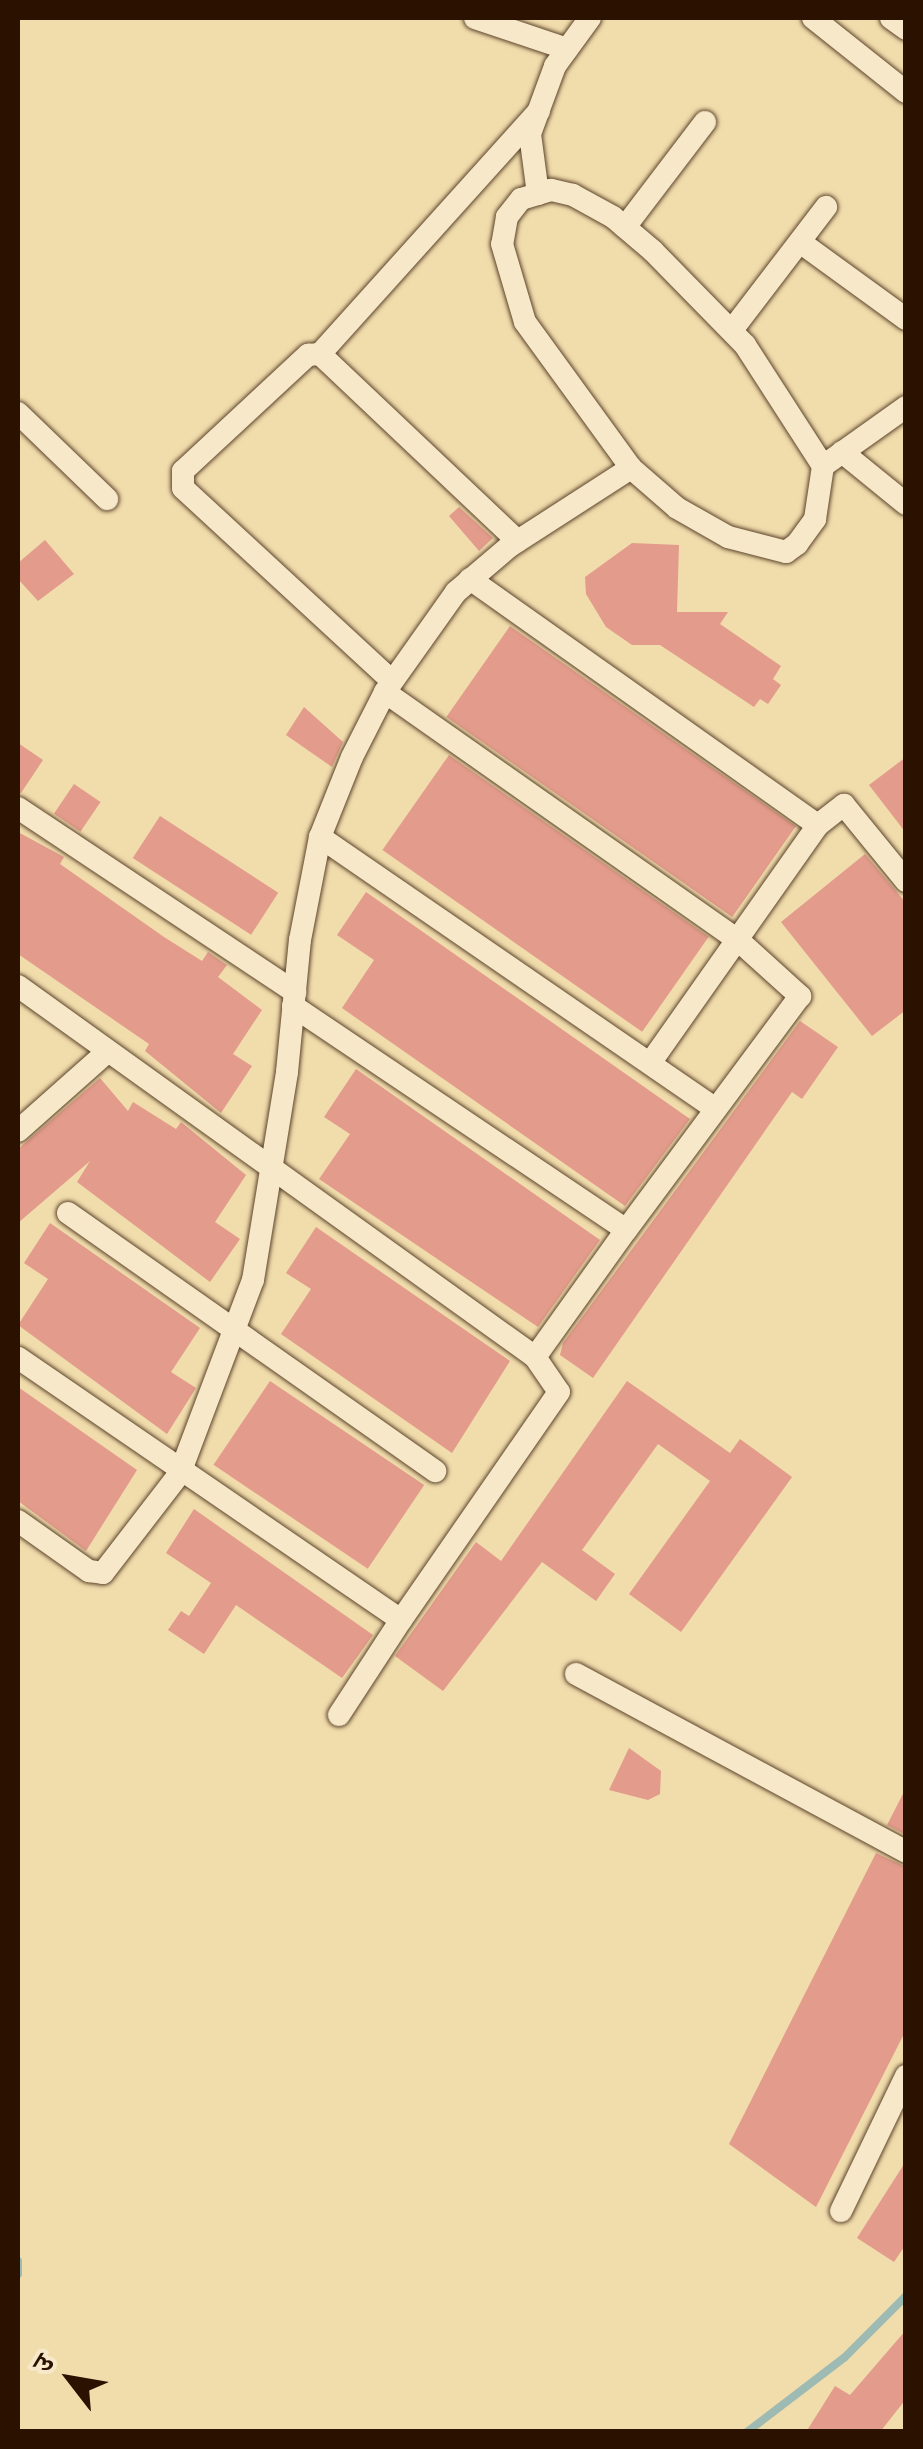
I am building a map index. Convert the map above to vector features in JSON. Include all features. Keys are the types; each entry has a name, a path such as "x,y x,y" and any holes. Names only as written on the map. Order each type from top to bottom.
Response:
{"street":[{"path":"475,18 567,48"},
{"path":"538,194 530,134 567,48 590,18"},
{"path":"813,18 906,92"},
{"path":"892,18 906,29"},
{"path":"535,1357 800,996 738,940 388,686 180,483 183,471 308,355 320,354 539,110"},
{"path":"626,228 704,122"},
{"path":"906,407 833,459 814,519 786,552 728,536 677,508 631,468 542,348 512,290 502,244 507,217 521,199 538,194 574,195 626,228 732,330 833,459 906,504"},
{"path":"732,330 826,207"},
{"path":"800,242 906,319"},
{"path":"320,354 518,541"},
{"path":"18,413 107,499"},
{"path":"18,1522 88,1571 103,1572 180,1473 253,1280 320,837 388,686 470,579 518,541 631,468"},
{"path":"470,579 818,825"},
{"path":"650,1064 818,825 844,805 906,881"},
{"path":"18,808 626,1230"},
{"path":"320,837 716,1109"},
{"path":"18,986 272,1174 535,1357 558,1386 554,1406 401,1620 339,1715"},
{"path":"18,1131 107,1052"},
{"path":"68,1213 435,1472"},
{"path":"18,1358 180,1473 401,1620"},
{"path":"576,1674 906,1852"},
{"path":"841,2212 906,2076"}],"building":[{"path":"459,507 493,538 479,551 449,516"},
{"path":"45,540 74,574 38,601 18,579 18,563"},
{"path":"632,543 679,545 677,612 728,612 720,624 781,666 773,679 781,685 768,704 760,699 754,707 660,645 632,645 606,627 586,594 585,577"},
{"path":"510,626 796,826 732,917 446,717"},
{"path":"304,707 343,742 332,767 286,735"},
{"path":"18,743 43,760 21,793 18,793"},
{"path":"449,755 709,937 642,1032 382,850"},
{"path":"906,757 906,833 869,785"},
{"path":"74,784 101,802 80,832 54,814"},
{"path":"160,816 278,893 251,935 133,858"},
{"path":"18,832 64,857 60,864 164,937 202,961 208,952 227,965 218,977 262,1010 233,1054 252,1066 221,1113 145,1051 149,1044 18,954"},
{"path":"865,854 906,903 906,1010 872,1036 781,922"},
{"path":"366,892 690,1119 625,1206 342,1008 374,960 337,935"},
{"path":"800,1021 838,1047 802,1099 792,1092 593,1378 560,1355 563,1343"},
{"path":"356,1069 600,1240 538,1327 319,1179 350,1134 324,1117"},
{"path":"100,1078 128,1111 133,1102 176,1129 181,1122 246,1175 215,1222 240,1239 210,1282 77,1182 90,1161 18,1223 18,1149"},
{"path":"50,1223 200,1328 171,1372 196,1388 167,1434 18,1325 48,1279 24,1263"},
{"path":"316,1227 510,1361 452,1453 281,1334 311,1289 286,1273"},
{"path":"270,1381 424,1485 368,1569 214,1465"},
{"path":"627,1381 730,1453 740,1439 792,1477 681,1632 629,1594 710,1481 658,1444 582,1550 615,1574 596,1601 542,1562 443,1691 395,1656 476,1542 501,1561"},
{"path":"18,1387 137,1470 86,1551 18,1501"},
{"path":"194,1509 373,1635 342,1678 236,1605 204,1654 168,1630 181,1611 189,1616 211,1583 166,1553"},
{"path":"629,1748 661,1771 660,1794 648,1800 609,1790"},
{"path":"906,1788 906,1835 887,1825"},
{"path":"876,1853 906,1867 906,2030 816,2207 729,2144"},
{"path":"906,2161 906,2244 894,2262 857,2238"},
{"path":"906,2330 906,2399 880,2432 806,2432 835,2386 850,2395"}],"waterway":[{"path":"18,2261 18,2274"},
{"path":"747,2432 845,2357 906,2296"}]}
